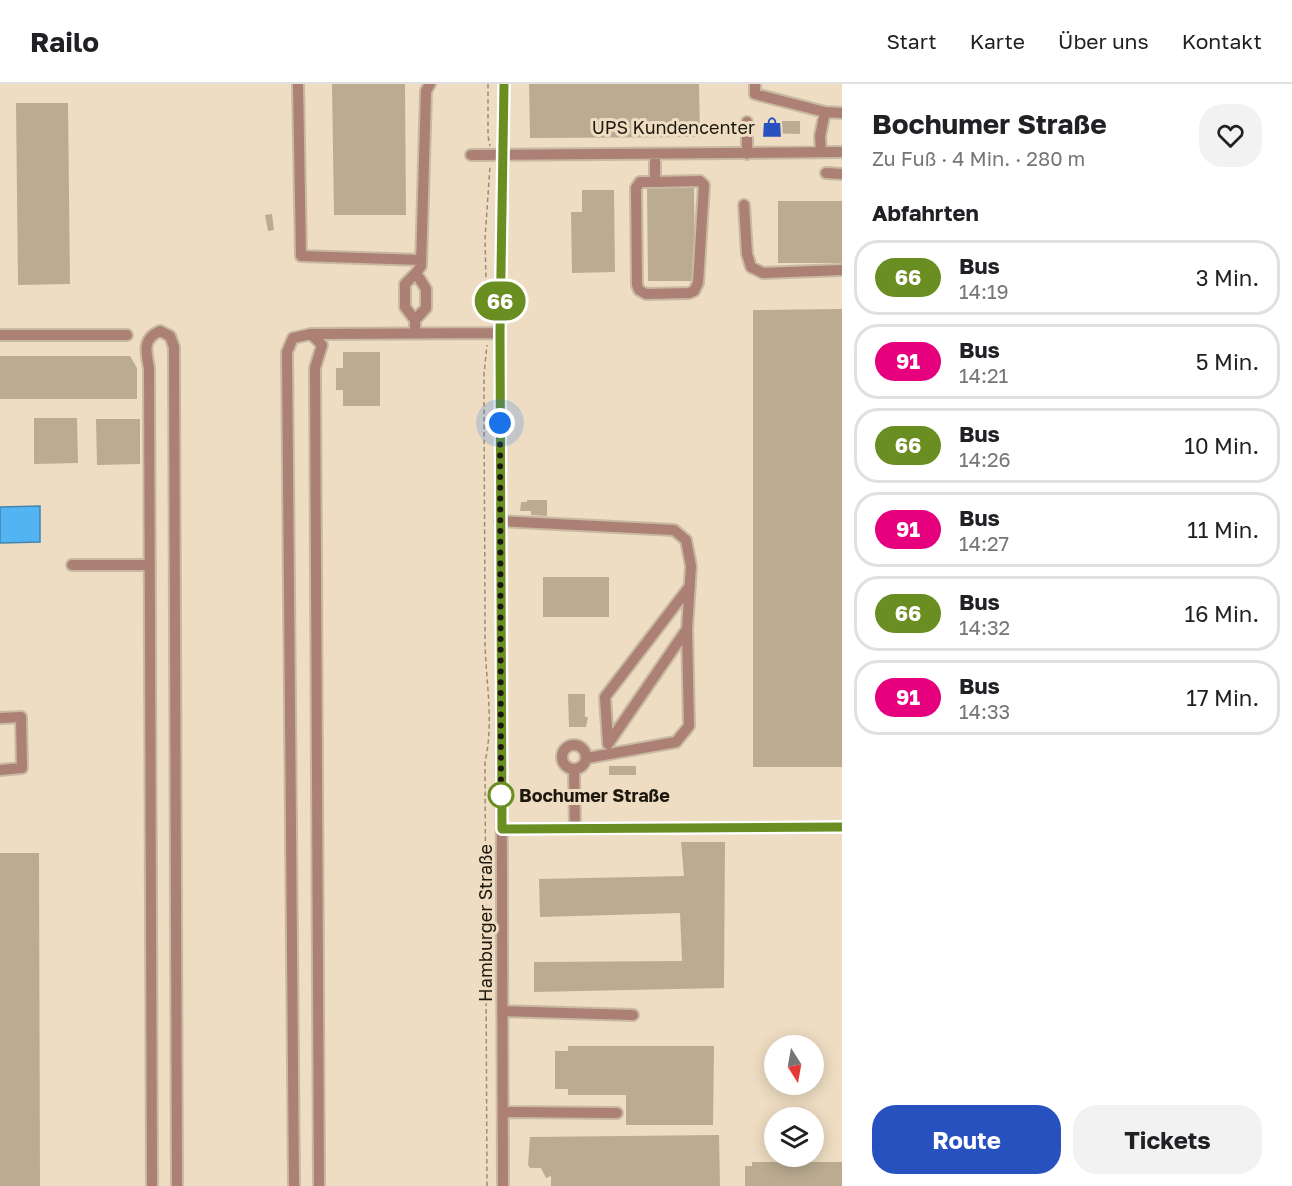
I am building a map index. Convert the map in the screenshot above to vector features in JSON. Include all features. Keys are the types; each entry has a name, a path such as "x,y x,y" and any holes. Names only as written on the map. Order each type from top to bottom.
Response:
{"street":[{"path":"298,84 301,256 421,260"},
{"path":"415,332 417,317 426,308 426,289 418,277 421,260 426,91 430,84"},
{"name":"Hamburger Straße","path":"503,1186 500,333 504,84"},
{"path":"755,84 755,94 825,112 842,113"},
{"path":"821,152 820,136 825,112"},
{"path":"747,122 747,154"},
{"path":"471,155 842,152"},
{"path":"655,154 655,182"},
{"path":"826,173 842,174"},
{"path":"700,181 704,185 698,283 694,291 689,293 646,294 639,290 637,285 636,188 640,182 655,182 700,181"},
{"path":"744,205 747,254 751,267 763,273 842,270"},
{"path":"417,317 405,306 405,284 418,277"},
{"path":"152,1186 149,368 145,346 151,335 160,331 170,336 174,347 177,1186"},
{"path":"294,1186 287,352 293,338 311,334 500,333"},
{"path":"0,335 127,334"},
{"path":"311,334 322,345 315,368 319,1186"},
{"path":"500,521 674,530 686,540 691,566 687,629 689,726 676,742 592,757 578,745 566,748 563,752 564,764 574,769"},
{"path":"72,565 150,565"},
{"path":"608,743 605,697 691,585"},
{"path":"574,769 585,764 608,743 687,629"},
{"path":"0,718 21,717 22,768 0,770"},
{"path":"574,769 575,828"},
{"path":"502,829 842,827"},
{"path":"502,1011 633,1015"},
{"path":"503,1112 617,1113"}],"path":[{"path":"487,1186 485,762 488,668 485,655 484,374 487,333 485,239 490,155 488,84"}],"water":[{"path":"40,506 40,542 0,543 0,507"}],"building":[{"path":"332,84 405,84 406,215 334,215"},
{"path":"529,84 699,84 700,137 530,138"},
{"path":"16,103 68,103 70,284 18,285"},
{"path":"766,121 800,121 800,134 766,133"},
{"path":"694,185 695,281 648,281 647,186"},
{"path":"582,190 614,190 615,272 572,273 571,212 582,212"},
{"path":"778,201 842,201 842,263 778,263"},
{"path":"272,214 274,230 268,231 265,215"},
{"path":"842,309 842,767 753,767 753,310"},
{"path":"343,352 380,352 380,406 343,406 343,390 336,390 336,368 343,368"},
{"path":"0,356 130,356 137,368 137,399 0,399"},
{"path":"34,418 77,418 78,463 34,464"},
{"path":"96,419 140,419 140,464 97,465"},
{"path":"527,500 547,500 547,516 531,515 531,511 520,511 521,502 527,502"},
{"path":"543,577 609,577 609,617 543,617"},
{"path":"568,694 585,694 585,717 588,717 586,727 569,727"},
{"path":"609,766 636,766 636,775 609,775"},
{"path":"681,842 725,842 724,988 534,992 534,962 682,961 680,913 540,917 539,879 684,876"},
{"path":"0,853 39,853 40,1186 0,1186"},
{"path":"568,1046 714,1046 713,1125 626,1125 626,1095 568,1095 568,1089 555,1089 555,1051 568,1051"},
{"path":"719,1135 720,1186 551,1186 551,1176 546,1178 541,1168 530,1168 528,1165 530,1137"},
{"path":"752,1162 764,1162 764,1167 824,1167 824,1162 842,1162 842,1186 745,1186 745,1166 752,1166"}],"bus line":[{"name":"66","path":"504,84 500,333 502,829 842,827"}],"place":[{"name":"UPS Kundencenter","path":"772,127"},
{"name":"Bochumer Straße","path":"501,795"}],"route":[{"path":"500,423 501,806 501,795"}]}
